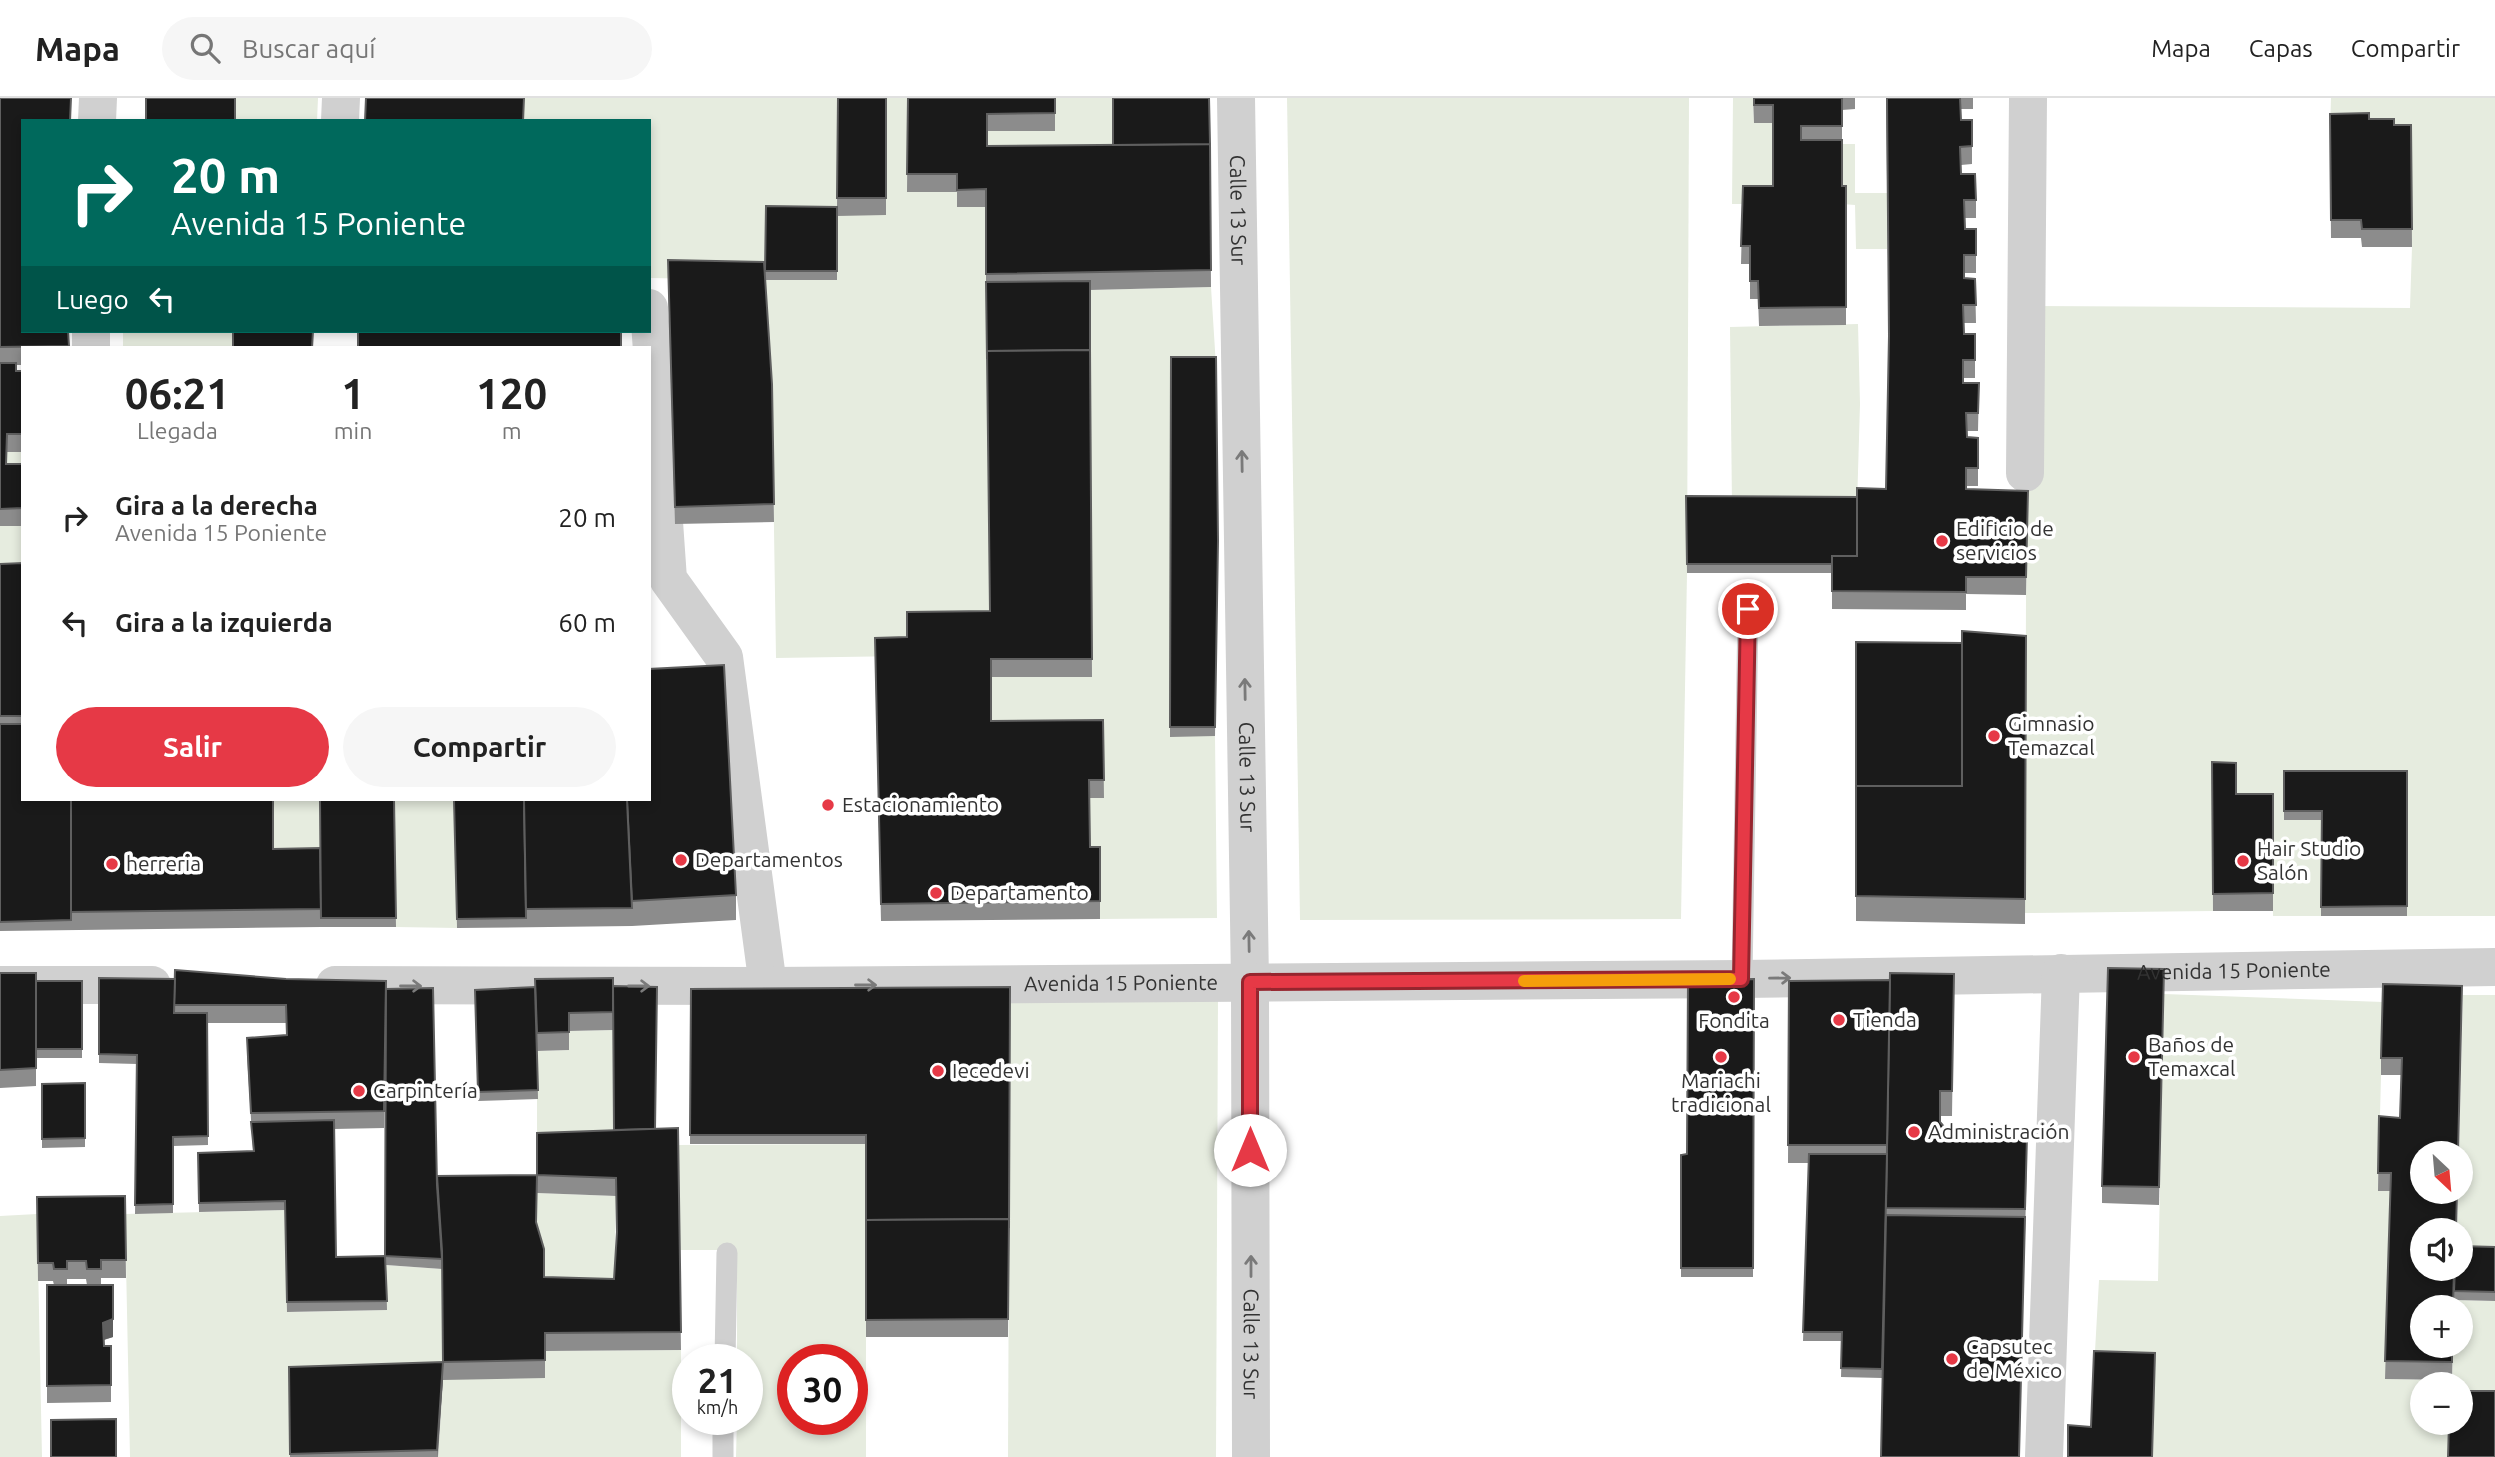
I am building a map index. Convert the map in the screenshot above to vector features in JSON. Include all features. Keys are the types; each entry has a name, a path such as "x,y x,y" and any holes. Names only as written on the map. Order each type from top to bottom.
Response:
{"street":[{"path":"97,119 98,98"},
{"path":"340,119 341,98"},
{"name":"Calle 13 Sur","path":"1236,98 1250,982 1251,1457"},
{"path":"2025,473 2028,98"},
{"path":"651,333 668,579 724,657 768,986"},
{"name":"Avenida 15 Poniente","path":"307,985 768,986 1741,979 2495,968"},
{"path":"2045,1457 2061,973"},
{"path":"0,985 181,985"}],"lane":[{"path":"1741,979 1748,609"},
{"path":"725,1344 727,1253"},
{"path":"723,1435 723,1457"}],"shaded area":[{"path":"235,98 318,98 317,119 235,119"},
{"path":"524,98 838,98 837,215 886,215 886,98 988,98 908,192 957,192 986,207 990,629 905,656 776,658 772,402 764,280 651,278 651,119 524,119"},
{"path":"1055,98 1112,98 1113,162 987,164 987,131 1055,131"},
{"path":"1287,98 1689,98 1687,573 1681,919 1300,920"},
{"path":"1733,98 1753,98 1754,123 1773,123 1773,204 1732,204"},
{"path":"2331,98 2495,98 2495,916 2407,916 2407,781 2284,820 2322,820 2321,916 2273,916 2273,812 2236,812 2212,781 2213,911 2025,913 2026,595 2033,306 2410,308 2412,247 2330,131"},
{"path":"1801,144 1855,144 1855,193 1887,193 1887,249 1856,249 1855,205 1842,204"},
{"path":"1211,287 1216,366 1171,367 1170,736 1215,736 1217,918 1100,919 1100,865 1090,864 1089,798 1103,798 991,739 991,677 1092,676 1090,290"},
{"path":"1858,324 1860,404 1857,506 1732,506 1730,327"},
{"path":"123,333 233,333 233,346 123,346"},
{"path":"7,452 21,452 21,482 6,482"},
{"path":"0,526 21,526 21,581 0,581"},
{"path":"273,801 320,801 320,866 273,867"},
{"path":"394,801 454,801 457,928 396,927"},
{"path":"2164,994 2383,1002 2378,1190 2391,1191 2386,1379 2410,1379 2410,1435 2449,1435 2448,1457 2153,1457 2154,1371 2094,1369 2099,1280 2158,1281"},
{"path":"2463,995 2495,995 2495,1257 2473,1256 2473,1218 2457,1218 2458,1204 2473,1204 2473,1141 2459,1141"},
{"path":"1218,996 1216,1457 1008,1457 1010,997"},
{"path":"613,1030 614,1149 537,1151 537,1051 569,1050 569,1031"},
{"path":"866,1144 866,1344 777,1344 777,1435 866,1435 866,1457 736,1457 737,1435 763,1435 763,1344 737,1344 737,1250 678,1250 678,1145"},
{"path":"537,1193 616,1196 614,1296 544,1295 536,1240"},
{"path":"285,1210 288,1312 386,1310 385,1265 442,1269 443,1379 544,1378 545,1351 672,1350 672,1435 681,1435 681,1457 438,1457 443,1380 289,1385 290,1457 130,1457 125,1214"},
{"path":"37,1214 42,1457 0,1457 0,1216"},
{"path":"2473,1300 2495,1301 2495,1409 2473,1409 2473,1372 2452,1372 2453,1358 2473,1358"}],"building":[{"path":"0,98 71,98 70,119 21,119 21,333 68,333 69,346 0,347"},
{"path":"146,98 235,98 235,119 146,119"},
{"path":"366,98 524,98 523,119 365,119"},
{"path":"838,98 886,98 886,198 837,198"},
{"path":"908,98 1055,98 1055,113 987,114 987,146 1210,144 1211,270 986,274 986,189 957,190 957,174 907,174"},
{"path":"1113,98 1209,98 1210,144 1113,145"},
{"path":"1754,98 1842,98 1842,126 1801,126 1801,140 1842,140 1842,186 1846,186 1846,307 1759,308 1758,281 1750,281 1750,246 1741,246 1743,186 1773,186 1773,105 1754,105"},
{"path":"1887,98 1960,98 1961,120 1972,120 1972,146 1960,147 1961,174 1975,174 1976,200 1964,200 1965,229 1976,229 1976,255 1964,255 1964,278 1975,279 1976,305 1963,305 1964,334 1975,334 1975,360 1963,360 1963,383 1979,383 1978,413 1966,413 1967,437 1978,438 1978,468 1966,468 1966,489 2028,491 2026,577 1966,577 1966,592 1832,591 1832,556 1857,556 1857,488 1886,489 1889,336"},
{"path":"2369,113 2369,119 2394,119 2394,125 2411,125 2412,229 2362,229 2361,220 2331,220 2330,114"},
{"path":"766,206 837,207 837,271 765,271"},
{"path":"668,260 764,262 772,384 774,504 675,507"},
{"path":"1090,281 1090,350 987,351 987,359 986,282"},
{"path":"233,333 313,333 312,346 233,346"},
{"path":"358,333 621,333 621,346 358,346"},
{"path":"1090,350 1092,659 991,659 991,721 1103,720 1104,780 1089,780 1090,847 1100,847 1100,901 881,904 875,638 907,637 907,612 990,611 987,351"},
{"path":"1171,357 1216,357 1218,541 1215,727 1170,727"},
{"path":"0,363 16,363 16,371 21,371 21,434 7,434 6,464 21,464 21,508 0,509"},
{"path":"1686,496 1857,497 1857,556 1832,556 1832,564 1687,564"},
{"path":"21,563 21,716 0,716 0,564"},
{"name":"Gimnasio Temazcal","path":"1962,631 2026,636 2025,899 1856,896 1856,786 1962,786"},
{"path":"1856,642 1962,643 1962,786 1856,786"},
{"name":"Departamentos","path":"724,665 736,895 632,901 627,801 651,801 651,669"},
{"path":"0,724 21,724 21,801 71,801 71,920 0,922"},
{"name":"Hair Studio Salón","path":"2212,762 2236,763 2236,794 2273,794 2273,893 2213,894"},
{"path":"2284,771 2407,771 2407,906 2321,907 2322,811 2284,811"},
{"path":"71,801 273,801 273,849 320,848 321,909 71,912"},
{"path":"320,801 394,801 396,918 321,918"},
{"path":"454,801 524,801 526,918 457,919"},
{"path":"524,801 627,801 632,908 526,909"},
{"name":"Baños de Temaxcal","path":"2108,968 2164,969 2159,1187 2102,1186"},
{"path":"175,970 286,979 386,981 384,1111 251,1113 247,1038 287,1035 286,1005 174,1005"},
{"path":"0,973 36,973 36,1068 0,1070"},
{"name":"Administración","path":"1890,973 1954,974 1952,1091 1940,1091 1940,1122 1955,1140 1983,1141 1983,1135 2027,1136 2025,1209 1886,1208"},
{"path":"99,978 175,979 174,1013 207,1013 208,1136 173,1137 173,1204 135,1205 137,1055 99,1054"},
{"path":"613,978 613,1012 569,1013 569,1032 537,1033 535,979"},
{"path":"1754,979 1753,1268 1681,1268 1681,1155 1687,1154 1688,980"},
{"path":"1890,980 1887,1145 1788,1145 1789,981"},
{"path":"36,981 82,981 82,1049 36,1049"},
{"path":"2383,984 2462,986 2458,1141 2410,1141 2410,1204 2457,1204 2456,1218 2410,1218 2410,1281 2454,1281 2453,1295 2410,1295 2410,1358 2452,1358 2452,1362 2385,1361 2391,1173 2378,1173 2379,1116 2400,1118 2402,1058 2381,1058"},
{"path":"613,986 657,987 655,1129 614,1130"},
{"path":"535,987 538,1090 478,1092 475,990"},
{"path":"1010,987 1009,1228 1009,1219 866,1220 866,1135 690,1135 691,989"},
{"path":"433,988 437,1185 442,1259 385,1256 386,989"},
{"path":"85,1083 85,1138 42,1139 42,1084"},
{"path":"334,1120 336,1257 385,1256 387,1301 287,1302 285,1201 199,1203 198,1153 254,1151 251,1122"},
{"path":"678,1128 681,1332 545,1333 545,1360 443,1362 442,1251 437,1176 537,1175 537,1133","holes":["537,1175 616,1178 614,1279 544,1277 544,1249 536,1222"]},
{"path":"1809,1154 1887,1154 1882,1369 1841,1368 1842,1332 1803,1332"},
{"path":"125,1196 126,1260 101,1260 101,1269 87,1269 86,1261 67,1261 67,1269 54,1269 53,1263 38,1263 37,1197"},
{"name":"Capsutec de México","path":"1886,1215 2025,1217 2019,1457 1881,1457"},
{"path":"1009,1219 1008,1319 866,1320 866,1220"},
{"path":"2473,1246 2495,1247 2495,1292 2454,1291 2454,1281 2473,1281"},
{"path":"47,1285 113,1285 113,1319 103,1323 104,1346 111,1346 111,1385 47,1386"},
{"path":"2094,1351 2155,1353 2152,1457 2068,1457 2068,1425 2091,1427"},
{"path":"443,1362 437,1450 290,1454 289,1367"},
{"path":"2473,1391 2495,1391 2495,1457 2448,1457 2449,1435 2473,1435"},
{"path":"116,1419 116,1457 51,1457 51,1420"}],"slow traffic":[{"path":"1524,981 1730,979"}],"place":[{"name":"Edificio de servicios","path":"1942,541"},
{"name":"Gimnasio Temazcal","path":"1994,736"},
{"name":"Estacionamiento","path":"828,805"},
{"name":"Departamentos","path":"681,860"},
{"name":"Hair Studio Salón","path":"2243,861"},
{"name":"herreria","path":"112,864"},
{"name":"Departamento","path":"936,893"},
{"name":"Fondita","path":"1734,997"},
{"name":"Tienda","path":"1839,1020"},
{"name":"Mariachi tradicional","path":"1721,1057"},
{"name":"Baños de Temaxcal","path":"2134,1057"},
{"name":"Iecedevi","path":"938,1071"},
{"name":"Carpintería","path":"359,1091"},
{"name":"Administración","path":"1914,1132"},
{"name":"Capsutec de México","path":"1952,1359"}],"route":[{"path":"1250,1150 1250,982 1741,979 1748,609"}]}
